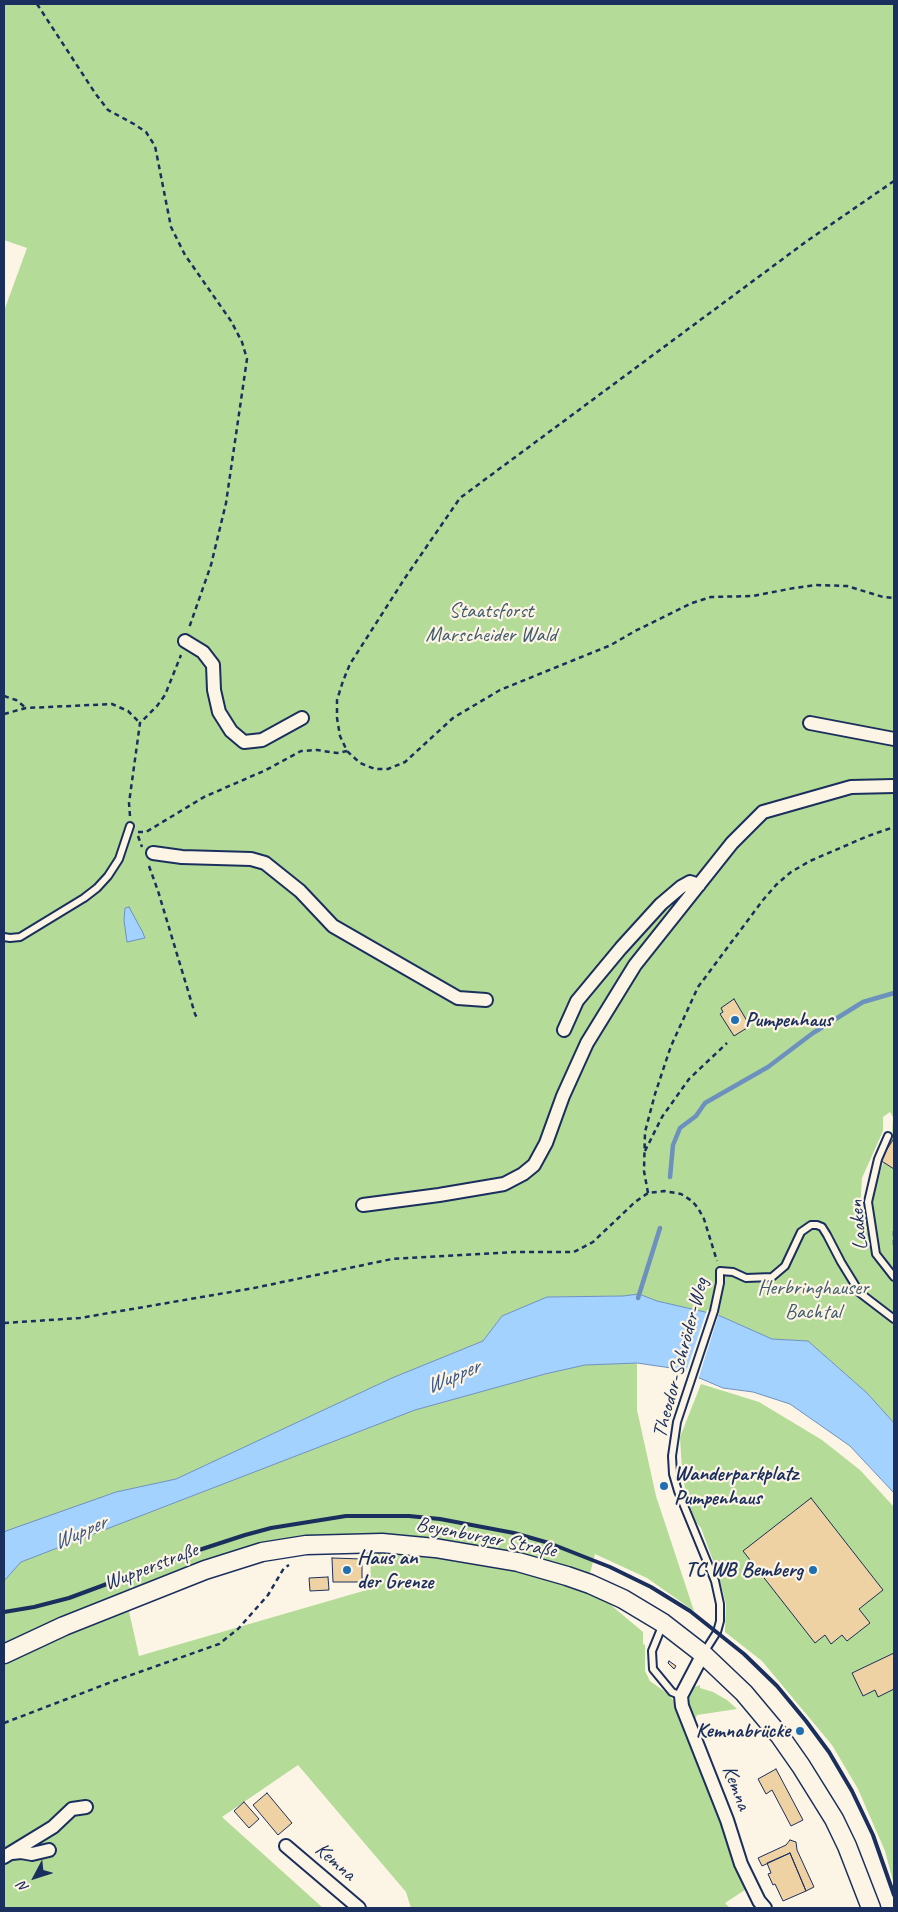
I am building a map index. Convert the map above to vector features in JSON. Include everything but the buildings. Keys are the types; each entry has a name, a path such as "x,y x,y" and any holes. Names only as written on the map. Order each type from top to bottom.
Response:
{"main road":[{"name":"Beyenburger Straße","path":"313,1544 382,1543 417,1546 518,1562 590,1584 623,1599 663,1623 703,1654 744,1693 780,1736 834,1819 844,1839 871,1908"},
{"name":"Wupperstraße","path":"4,1654 64,1626 205,1570 262,1552 313,1544"}],"street":[{"path":"185,641 202,652 212,665 218,712 231,731 244,742 262,740 302,718"},
{"path":"810,723 894,740"},
{"path":"363,1205 504,1184 523,1174 534,1165 546,1143 562,1096 587,1043 634,964 732,843 763,812 851,787 894,786"},
{"path":"148,857 251,859 265,863 300,891 333,926 458,998 486,1000"},
{"path":"564,1030 577,1001 661,904 690,882 699,885"},
{"path":"681,1696 703,1654"},
{"name":"Kemna","path":"681,1696 682,1706 727,1820 741,1864 759,1901 765,1908"},
{"path":"8,1855 53,1827 72,1809 86,1807"},
{"name":"Kemna","path":"286,1846 359,1908"},
{"path":"8,1855 21,1852 32,1854 49,1850"}],"lane":[{"path":"4,937 20,937 97,888 108,876 119,859 130,826"},
{"name":"Laaken","path":"888,1136 878,1159 868,1202 876,1254 894,1277"},
{"name":"Laaken","path":"720,1271 734,1272 746,1278 772,1276 785,1266 801,1232 810,1225 816,1225 822,1228 827,1235 860,1293 894,1319"},
{"name":"Theodor-Schröder-Weg","path":"703,1654 719,1626 720,1604 715,1581 678,1492 673,1474 672,1456 677,1422 714,1311 720,1283 720,1271"},
{"path":"663,1623 652,1650 653,1669 672,1692 681,1696"}],"path":[{"path":"37,4 95,94 108,110 146,132 155,146 171,227 185,256 231,321 242,342 247,359 226,503 212,565 165,695 158,706 140,723 129,802 130,826"},
{"path":"894,181 807,241 460,498 405,578 350,664 337,700 340,736 347,751 360,763 375,769 388,769 405,762 452,718 493,694 543,671 611,645 692,603 711,598 753,596 816,585 846,586 883,597 894,598"},
{"path":"4,696 16,700 26,708"},
{"path":"4,714 26,708 112,704 128,711 140,723"},
{"path":"198,1020 194,1014 148,857 137,833 146,832 204,797 266,770 301,751 317,750 337,753 347,751"},
{"path":"4,1322 80,1318 254,1288 392,1259 515,1252 574,1252 593,1242 635,1202 648,1193 644,1171 645,1132 671,1046 698,987 763,900 784,878 810,861 894,827"},
{"path":"644,1154 662,1116 689,1079 727,1043"},
{"name":"Theodor-Schröder-Weg","path":"648,1193 664,1191 681,1194 692,1201 704,1219 720,1271"},
{"path":"894,1231 894,1246"},
{"path":"4,1722 219,1644 238,1629 268,1595 284,1568 293,1561 305,1557 313,1544"}],"green space":[{"name":"Staatsforst Marscheider Wald","path":"4,4 894,4 894,1423 867,1393 808,1341 772,1339 718,1315 657,1301 639,1294 547,1297 502,1316 483,1341 392,1378 176,1479 116,1492 4,1533 4,311 27,248 4,240","holes":["890,1112 893,1117 892,1135 872,1198 874,1211 860,1210 862,1178 883,1131 883,1117"]},
{"path":"637,1363 637,1410 656,1496 694,1611 647,1578 595,1554 587,1585 643,1632 645,1671 650,1681 668,1694 678,1706 734,1858 748,1888 725,1903 730,1908 411,1908 406,1892 298,1765 222,1817 323,1908 4,1908 4,1581 21,1562 415,1410 545,1374 585,1365","holes":["371,1552 370,1589 139,1656 128,1607 265,1559 314,1554"]},
{"path":"701,1384 759,1402 822,1440 860,1470 894,1507 894,1885 885,1851 858,1789 832,1745 762,1661 725,1632 726,1604 719,1577 701,1528 696,1522 686,1495 682,1471 680,1437"},
{"path":"700,1685 700,1688 713,1692 727,1700 737,1709 697,1715 694,1722 686,1705 688,1692"}],"water":[{"path":"129,907 145,938 127,942 124,920 125,908"},
{"name":"Wupper","path":"639,1294 657,1301 718,1315 772,1339 808,1341 867,1393 894,1423 894,1493 850,1446 790,1404 753,1392 723,1388 678,1369 637,1363 585,1365 545,1374 415,1410 21,1562 4,1581 4,1533 6,1531 116,1492 176,1479 392,1378 483,1341 502,1316 547,1297"}],"pier":[{"path":"707,1310 719,1313 698,1380 685,1375"}],"waterway":[{"path":"670,1177 673,1145 680,1128 696,1116 705,1103 768,1067 813,1033 863,1002 894,993"},
{"path":"638,1298 660,1228"}],"railway":[{"path":"4,1612 69,1598 245,1535 271,1528 346,1516 409,1516 440,1519 514,1533 549,1543 610,1567 651,1587 690,1611 744,1654 777,1686 829,1752 852,1791 873,1835 894,1895"}],"place":[{"name":"Pumpenhaus","path":"735,1020"},
{"name":"Wanderparkplatz Pumpenhaus","path":"664,1486"},
{"name":"Haus an der Grenze","path":"347,1570"},
{"name":"TC WB Bemberg","path":"813,1570"},
{"name":"Kemnabrücke","path":"800,1731"}],"park label":[{"name":"Herbringhauser Bachtal","path":"813,1300"}]}
